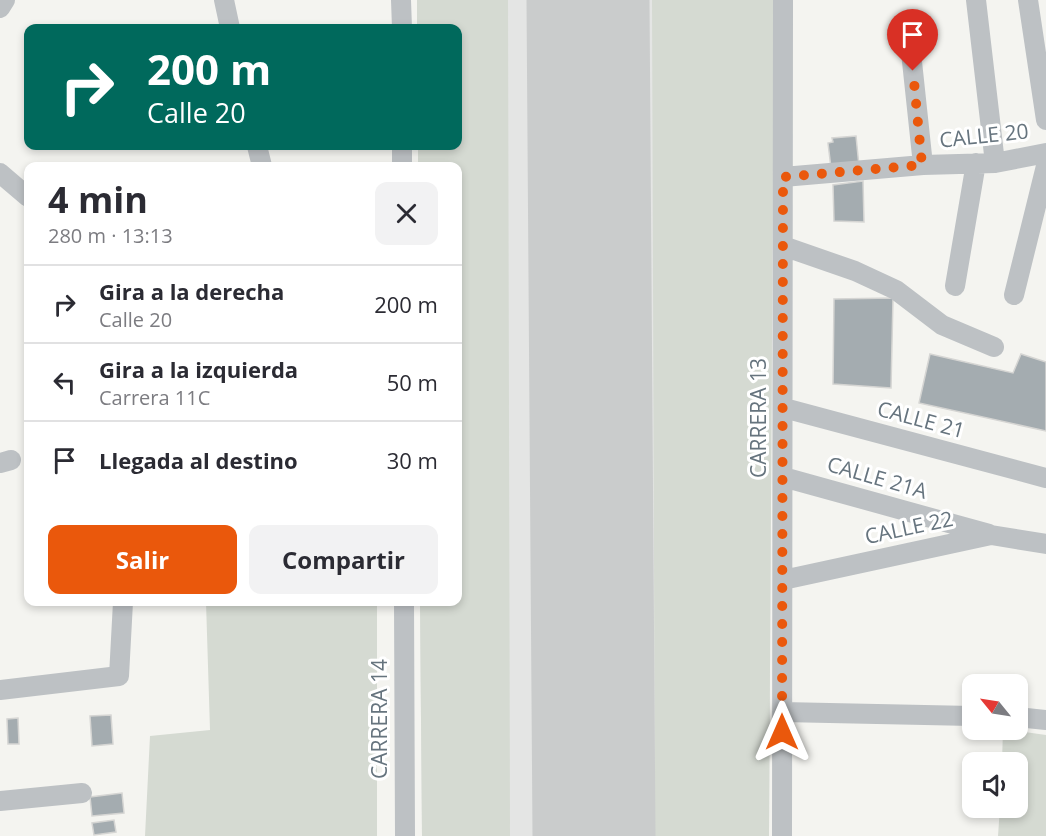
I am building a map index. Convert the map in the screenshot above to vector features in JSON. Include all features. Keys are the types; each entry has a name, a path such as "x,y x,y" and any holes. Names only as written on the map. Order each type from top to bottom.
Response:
{"street":[{"path":"224,0 230,24"},
{"path":"401,0 402,24"},
{"name":"CARRERA 13","path":"782,836 783,0"},
{"path":"976,0 996,163"},
{"path":"1029,0 1046,120"},
{"path":"908,24 922,165"},
{"name":"CALLE 20","path":"783,177 922,165 996,163 1046,153"},
{"path":"955,286 976,164"},
{"path":"1014,295 1046,166"},
{"path":"0,174 24,194"},
{"path":"783,246 855,271 896,290 942,325 994,347"},
{"name":"CALLE 21","path":"784,408 1046,478"},
{"name":"CALLE 21A","path":"783,477 992,535"},
{"name":"CALLE 22","path":"783,580 992,535 1046,544"},
{"path":"0,690 119,676 123,606"},
{"name":"CARRERA 14","path":"404,606 405,836"},
{"path":"782,712 962,716"},
{"path":"1028,718 1046,720"},
{"path":"0,801 82,793"}],"shaded area":[{"path":"417,0 774,0 769,836 422,836 420,606 462,606 462,162 418,162 418,150 462,150 462,24 417,24"},
{"path":"417,0 508,0 510,836 422,836 420,606 462,606 462,162 418,162 418,150 462,150 462,24 417,24"},
{"path":"652,0 774,0 769,836 655,836"},
{"path":"206,606 377,606 377,836 145,836 150,736 210,730"},
{"path":"1028,732 1046,735 1046,836 998,836 999,818 1028,818 1028,752 1002,752 1003,740 1028,740"}],"building":[{"path":"856,136 859,166 831,168 828,143 833,142 832,138"},
{"path":"863,181 864,222 834,221 833,185"},
{"path":"893,298 891,388 833,384 834,299"},
{"path":"930,354 1013,373 1021,354 1046,362 1046,431 919,403"},
{"path":"111,715 113,744 92,746 90,716"},
{"path":"18,718 19,744 8,744 7,719"},
{"path":"122,793 124,813 92,816 90,797"},
{"path":"114,820 116,832 94,835 92,823"}],"runway":[{"path":"588,0 594,836"}],"route":[{"path":"782,732 783,177 922,165 913,71"}]}
